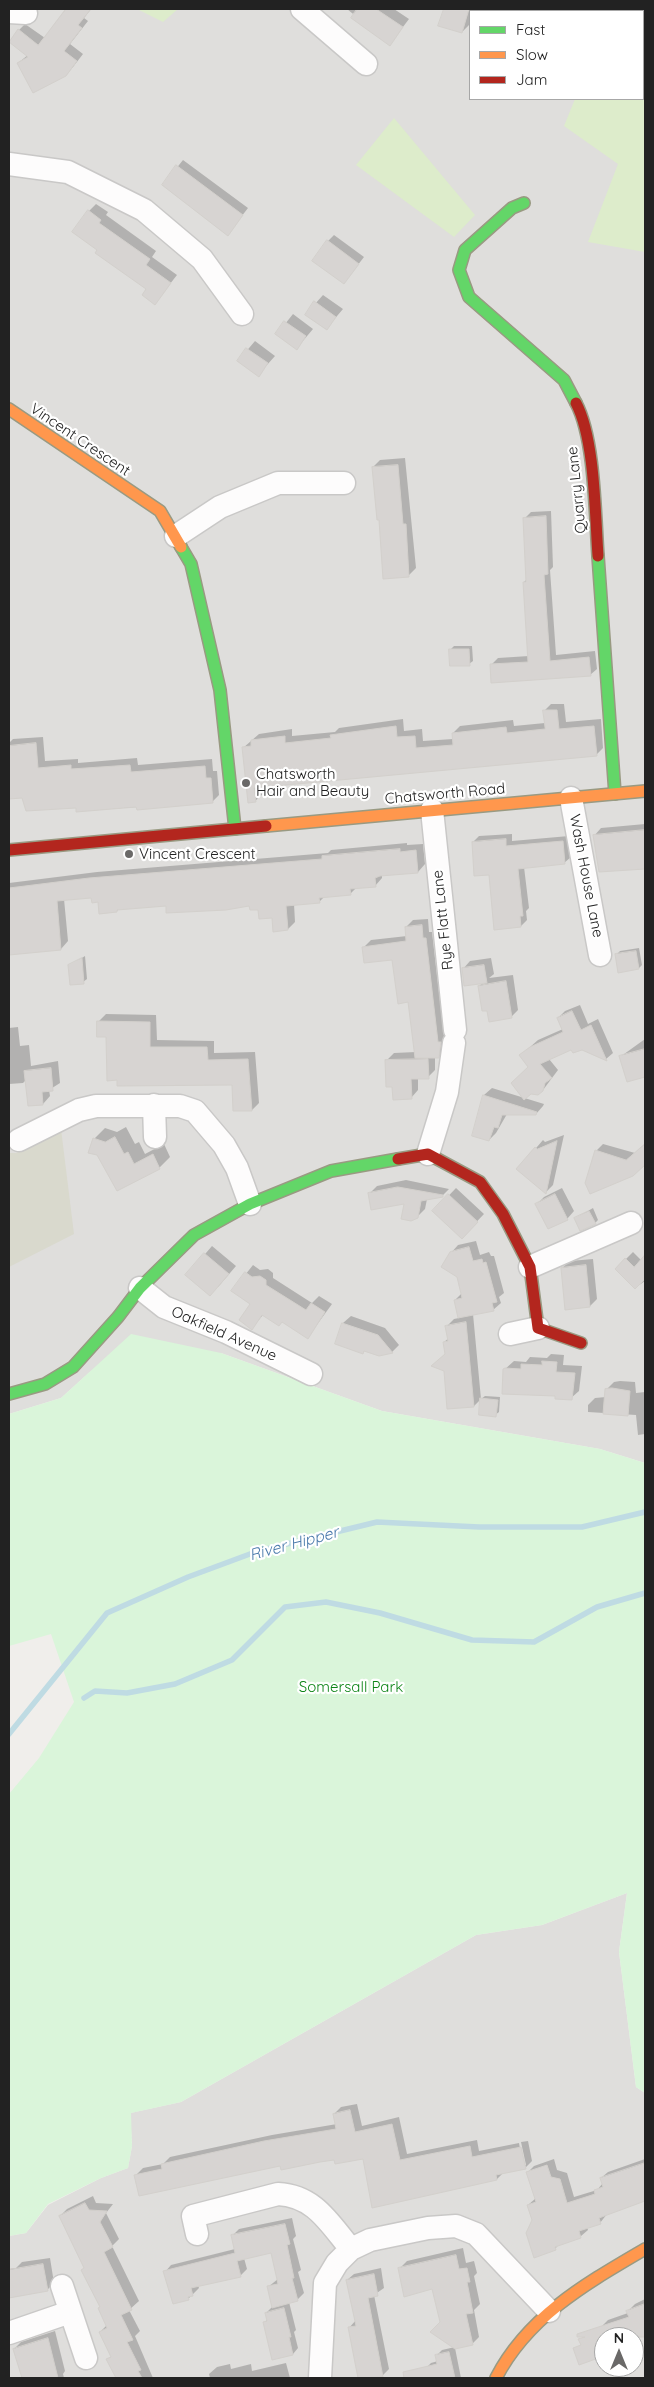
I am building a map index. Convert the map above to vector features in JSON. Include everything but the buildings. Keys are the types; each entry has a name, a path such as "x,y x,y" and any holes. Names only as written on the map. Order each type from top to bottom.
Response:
{"main road":[{"name":"Quarry Lane","path":"524,203 512,208 465,250 459,270 469,297 564,380 581,412 591,460 615,794"},
{"name":"Vincent Crescent","path":"9,409 160,511 176,536 191,564 220,690 234,829"},
{"name":"Chatsworth Road","path":"9,850 645,791"},
{"path":"9,1394 45,1384 73,1367 112,1324 140,1288 194,1235 250,1204 331,1171 428,1154 480,1182 503,1214 530,1267 538,1328 580,1343"},
{"path":"496,2378 503,2362 550,2311 602,2275 645,2249"}],"street":[{"path":"302,9 366,64"},
{"path":"9,164 68,172 144,210 202,259 242,314"},
{"path":"176,536 220,507 278,484 344,484"},
{"name":"Wash House Lane","path":"571,798 600,955"},
{"name":"Rye Flatt Lane","path":"428,1154 448,1092 454,1036 432,810"},
{"path":"154,1105 155,1137"},
{"path":"18,1140 79,1110 96,1106 180,1106 196,1111 224,1145 237,1168 250,1204"},
{"path":"530,1267 630,1223"},
{"name":"Oakfield Avenue","path":"140,1288 164,1307 226,1332 311,1374"},
{"path":"510,1334 538,1328"},
{"path":"197,2234 193,2216 278,2194 291,2195 307,2200 320,2212 351,2249"},
{"path":"320,2378 325,2283 337,2263 351,2249 370,2240 428,2228 456,2226 476,2234 550,2311"},
{"path":"62,2286 86,2358"},
{"path":"9,2333 70,2312"}],"shaded area":[{"path":"9,9 645,9 645,1463 600,1449 382,1411 221,1353 91,1371 61,1398 9,1414"},
{"path":"61,1129 74,1234 9,1267 9,1153 16,1153"},
{"path":"627,1893 619,1952 636,2087 645,2093 645,2378 9,2378 9,2236 26,2233 48,2205 101,2178 128,2168 132,2146 130,2113 181,2102 476,1935 542,1925"}],"green space":[{"path":"137,9 178,9 163,22"},
{"path":"645,81 645,252 588,242 618,164 564,126 575,100 644,100"},
{"path":"394,118 475,215 454,237 356,165"},
{"name":"Somersall Park","path":"131,1334 221,1353 382,1411 600,1449 645,1463 645,2093 636,2087 619,1952 627,1893 542,1925 476,1935 181,2102 131,2113 132,2146 128,2168 101,2178 48,2204 26,2233 9,2236 9,1794 39,1758 74,1702 51,1634 9,1646 9,1414 61,1398"}],"waterway":[{"name":"River Hipper","path":"9,1734 107,1613 188,1577 258,1551 377,1522 479,1527 582,1527 645,1512"},
{"path":"84,1698 95,1691 127,1693 175,1684 232,1660 285,1607 326,1602 380,1613 472,1640 534,1642 597,1607 645,1593"}],"traffic: fast":[{"path":"524,203 512,208 465,250 459,270 469,297 564,380 576,403"},
{"path":"181,547 191,564 220,690 235,829"},
{"path":"598,556 615,794"},
{"path":"9,1394 45,1384 73,1367 118,1317 140,1288 194,1235 250,1204 331,1171 398,1159"}],"traffic: slow":[{"path":"9,409 160,511 181,547"},
{"path":"266,826 645,791"},
{"path":"496,2378 509,2356 542,2319 581,2288 645,2249"}],"traffic: jam":[{"path":"576,403 582,418 591,456 598,556"},
{"path":"9,850 266,826"},
{"path":"398,1159 428,1154 480,1182 503,1214 530,1267 538,1328 581,1343"}],"place":[{"name":"Chatsworth Hair and Beauty","path":"246,783"},
{"name":"Vincent Crescent","path":"129,854"}]}
